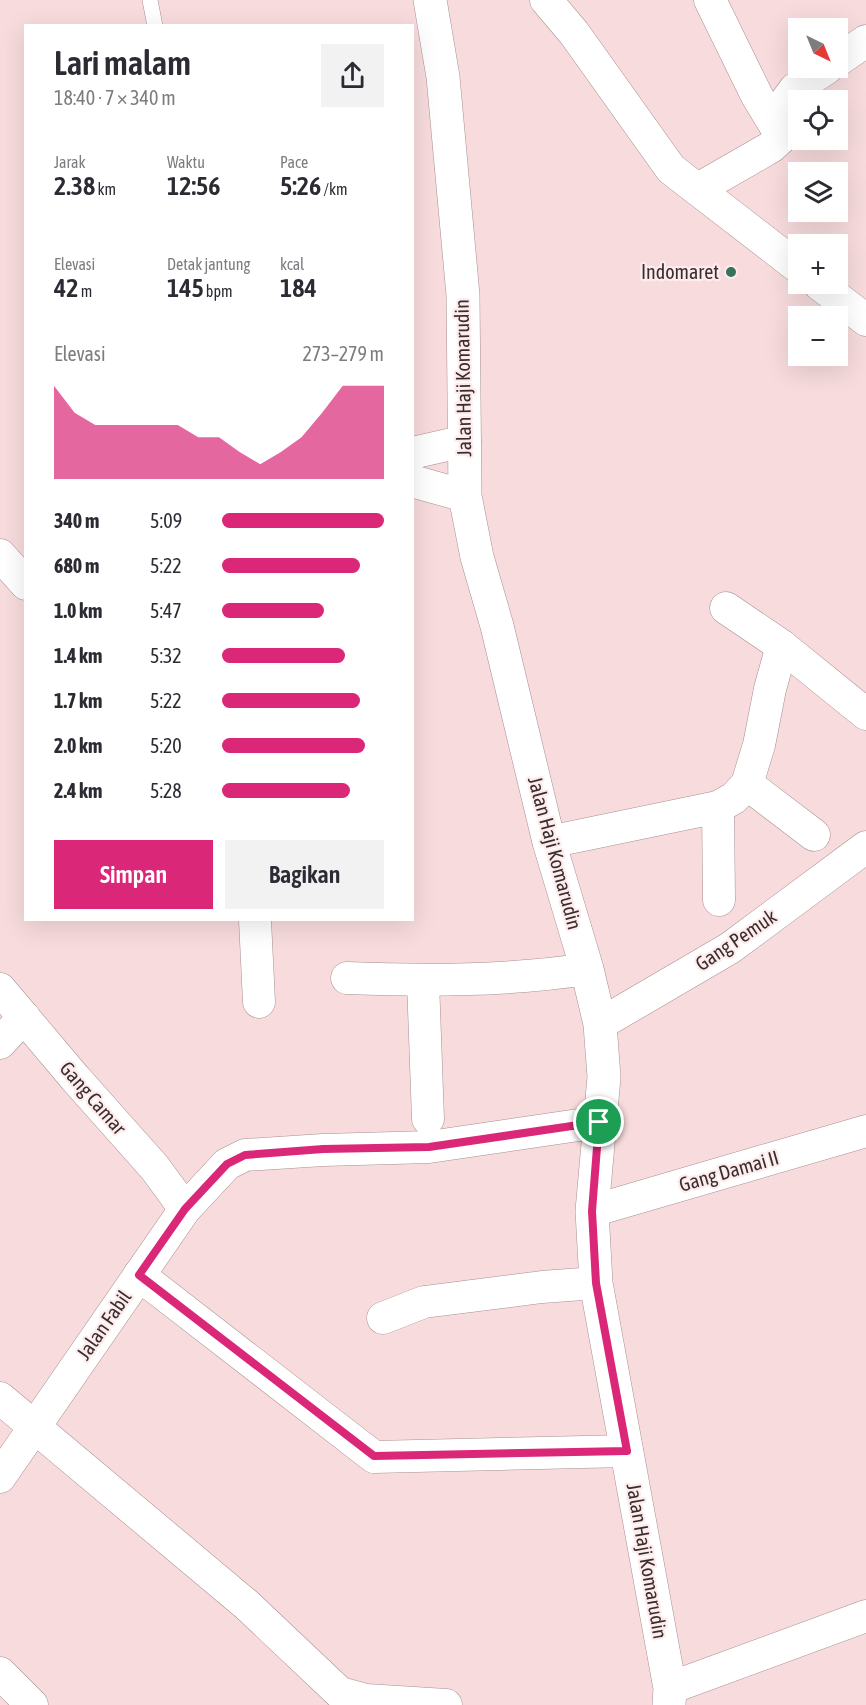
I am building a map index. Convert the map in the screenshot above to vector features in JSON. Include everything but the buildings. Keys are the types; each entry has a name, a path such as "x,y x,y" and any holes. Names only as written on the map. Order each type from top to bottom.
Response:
{"street":[{"name":"Jalan Haji Komarudin","path":"430,0 443,77 463,294 465,496 477,557 497,626 549,842 587,969 600,1024 604,1077 592,1211 596,1283 670,1697"},
{"path":"546,0 574,33 671,169 788,259"},
{"path":"710,0 757,96 782,137"},
{"path":"848,53 866,41"},
{"path":"698,189 771,147 782,137 786,101 795,89 812,78"},
{"path":"832,294 866,320"},
{"path":"414,453 465,441"},
{"path":"414,482 465,496"},
{"path":"0,555 24,582"},
{"path":"726,608 782,646 866,714"},
{"path":"549,842 718,807 734,798 747,784 759,745 770,689 782,646"},
{"path":"747,784 814,835"},
{"path":"718,807 719,900"},
{"name":"Gang Pemuk","path":"600,1024 730,948 866,847"},
{"path":"255,921 259,1002"},
{"path":"347,978 423,981 553,974 587,969"},
{"path":"423,981 428,1119"},
{"name":"Gang Camar","path":"0,989 155,1168 185,1209"},
{"path":"0,1043 24,1017"},
{"name":"Jalan Fabil","path":"0,1477 185,1209 227,1164 245,1155 323,1149 429,1147 599,1122"},
{"name":"Gang Damai II","path":"592,1211 866,1131"},
{"path":"139,1275 374,1456 627,1451"},
{"path":"383,1318 424,1302 531,1288 596,1283"},
{"path":"0,1398 247,1605 340,1694 366,1700 446,1705"},
{"path":"670,1697 866,1616"},
{"path":"0,1673 32,1705"}],"lane":[{"path":"150,0 155,24"}],"place":[{"name":"Indomaret","path":"731,272"}],"route":[{"path":"599,1122 592,1211 596,1283 627,1451 374,1456 139,1275 185,1209 227,1164 245,1155 323,1149 429,1147 599,1122"}]}
